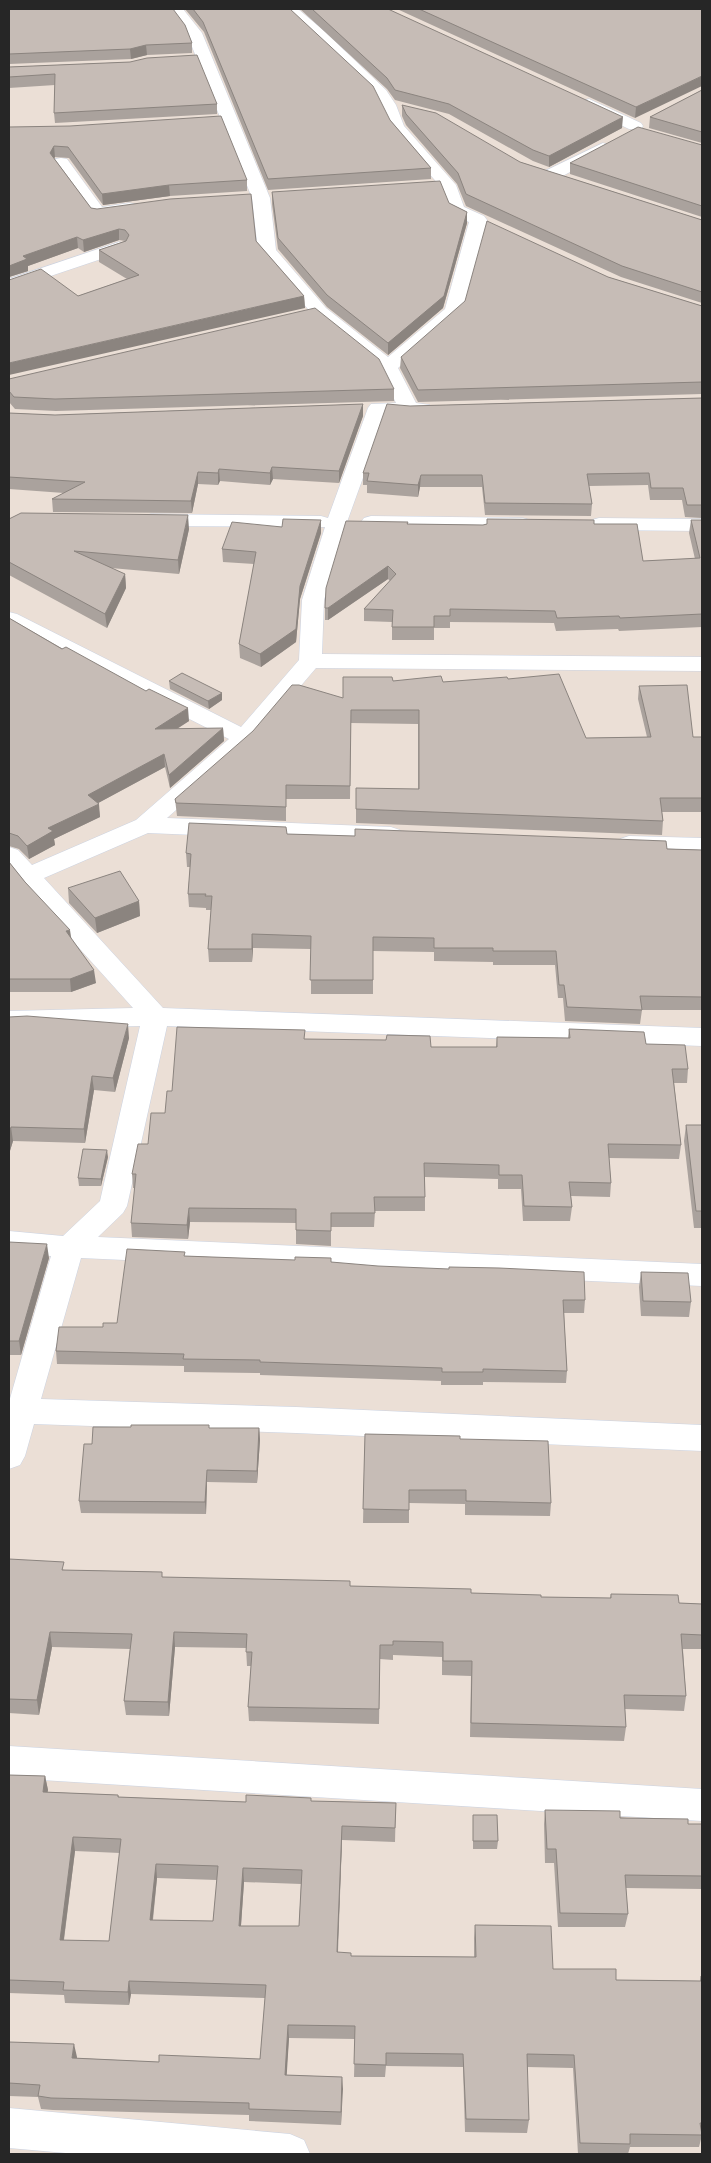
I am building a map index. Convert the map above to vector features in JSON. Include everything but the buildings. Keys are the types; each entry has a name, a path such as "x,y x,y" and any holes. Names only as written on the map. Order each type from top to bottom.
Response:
{"street":[{"path":"175,9 194,33 261,198 267,250 320,312 388,367 410,410"},
{"path":"289,9 332,46 380,93 388,104 397,126 448,185 456,210 495,228"},
{"path":"186,60 205,59"},
{"path":"572,97 653,136"},
{"path":"388,104 406,109"},
{"path":"551,176 651,117"},
{"path":"211,121 230,120"},
{"path":"61,163 98,213 143,207"},
{"path":"535,170 570,182"},
{"path":"428,186 448,185"},
{"path":"243,199 281,196"},
{"path":"388,367 454,311 478,220"},
{"path":"9,285 120,247"},
{"path":"301,316 320,312"},
{"path":"28,876 145,825 244,738 310,661 313,600 337,522 368,408 439,409"},
{"path":"128,520 544,524"},
{"path":"584,524 702,525"},
{"path":"9,619 244,738"},
{"path":"310,661 702,664"},
{"path":"145,825 412,836"},
{"path":"606,843 702,846"},
{"path":"9,854 156,1017"},
{"path":"9,1454 70,1247 113,1206 156,1017"},
{"path":"9,1020 156,1017 702,1037"},
{"path":"9,1242 70,1247 702,1275"},
{"path":"22,1411 296,1420 702,1438"},
{"path":"9,1762 702,1805"},
{"path":"9,2128 290,2154"}]}
